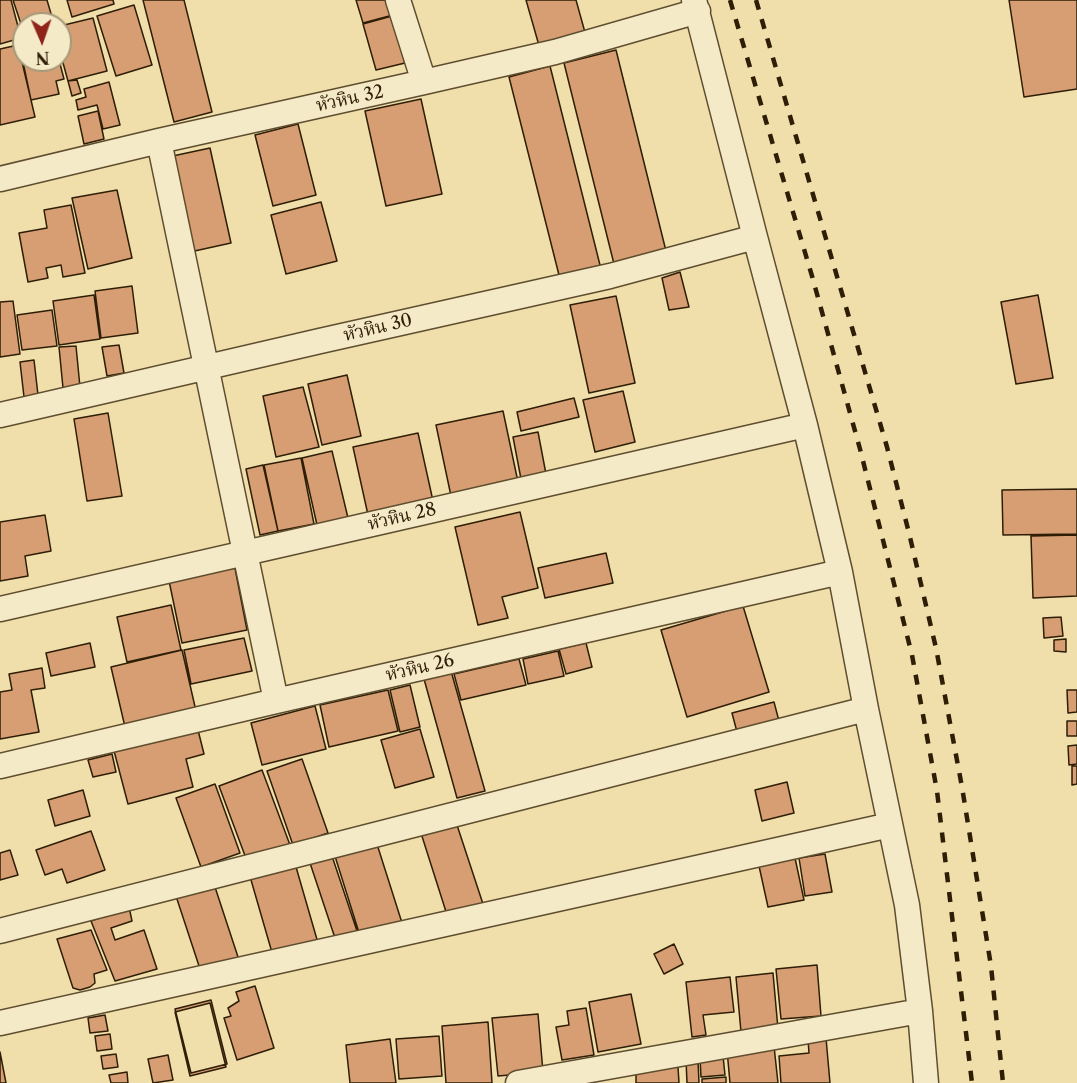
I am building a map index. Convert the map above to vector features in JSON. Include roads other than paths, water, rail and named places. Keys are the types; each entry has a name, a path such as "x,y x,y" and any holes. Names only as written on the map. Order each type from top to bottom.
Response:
{"street":[{"path":"398,0 424,82"},
{"path":"696,6 840,572 907,904 926,1083"},
{"name":"หัวหิน 32","path":"0,179 555,52 696,6"},
{"path":"159,141 276,701"},
{"name":"หัวหิน 30","path":"0,415 610,276 754,237"},
{"name":"หัวหิน 28","path":"0,609 804,425"},
{"name":"หัวหิน 26","path":"0,766 840,572"},
{"path":"0,931 866,709"},
{"path":"0,1023 890,825"},
{"path":"518,1083 920,1011"}],"railway":[{"path":"730,0 812,276 860,449 912,655 937,791 972,1083"},
{"path":"756,0 887,447 936,648 962,787 991,966 1003,1083"}]}
